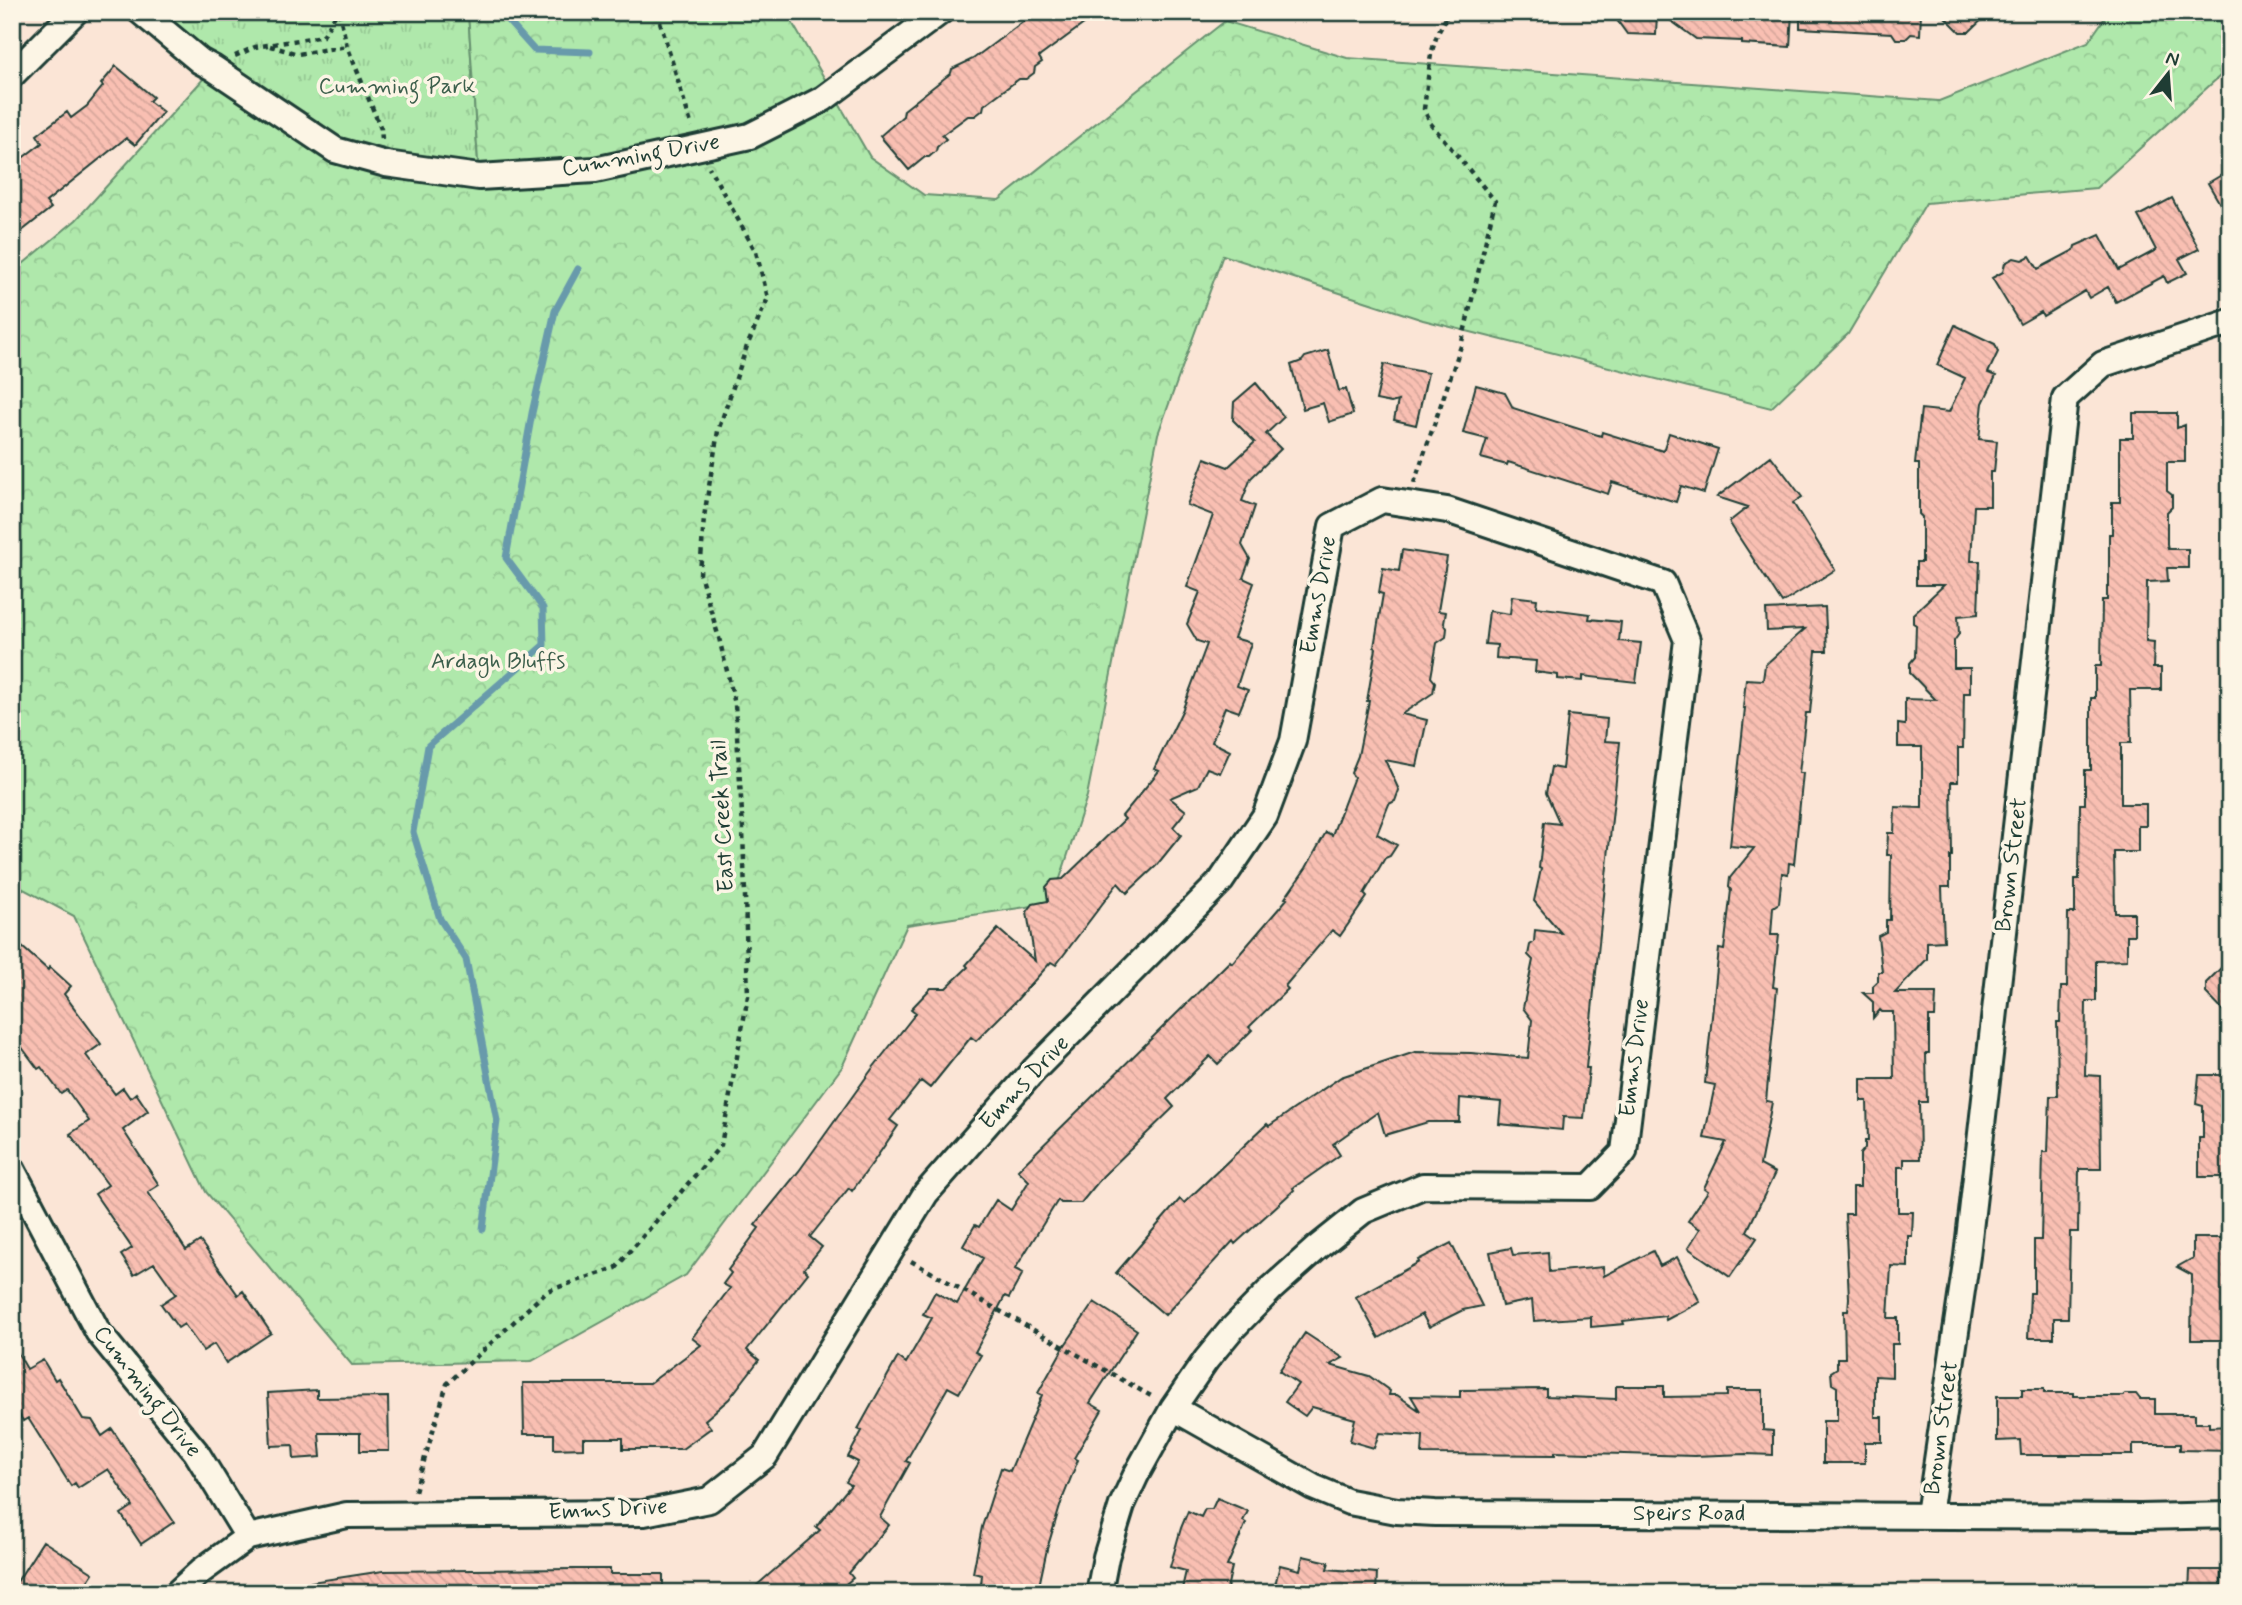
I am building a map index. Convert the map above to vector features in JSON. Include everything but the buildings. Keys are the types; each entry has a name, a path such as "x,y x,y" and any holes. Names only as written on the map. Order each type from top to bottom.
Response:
{"street":[{"path":"12,75 75,12"},
{"name":"Cumming Drive","path":"141,12 200,61 335,150 386,164 479,177 595,170 750,136 823,99 940,12"},
{"name":"Brown Street","path":"1929,1515 1967,1256 2065,398 2103,364 2230,321"},
{"name":"Emms Drive","path":"177,1593 201,1571 248,1537 347,1515 644,1513 709,1500 765,1457 926,1193 1035,1069 1221,881 1265,816 1293,741 1332,526 1382,500 1407,503 1447,510 1663,583 1686,640 1624,1152 1590,1187 1423,1186 1363,1211 1271,1289 1206,1360 1173,1408 1122,1505 1099,1593"},
{"name":"Cumming Drive","path":"12,1170 98,1332 196,1452 248,1537"},
{"name":"Speirs Road","path":"1173,1408 1313,1487 1349,1502 1396,1511 2230,1516"}],"path":[{"path":"213,68 254,47 323,36 338,12"},
{"path":"338,12 347,46 381,129 386,164"},
{"name":"East Creek Trail","path":"408,1515 447,1384 547,1291 616,1268 721,1145 748,996 743,829 735,704 700,574 704,517 718,431 747,346 768,298 757,252 698,147 657,12"},
{"path":"1407,503 1461,346 1495,201 1431,124 1424,109 1431,54 1449,12"},
{"path":"254,47 267,45 298,54 347,46"},
{"path":"907,1259 1151,1396"}],"green space":[{"name":"Cumming Park","path":"142,12 468,12 479,177 335,150"},
{"name":"Ardagh Bluffs","path":"468,12 786,12 870,157 924,195 999,200 1225,21 1347,58 1939,101 2088,42 2109,12 2230,12 2230,67 2096,188 1926,203 1848,334 1771,408 1423,320 1223,255 1158,434 1087,796 1052,903 907,925 842,1067 686,1275 532,1361 352,1365 206,1192 74,916 12,883 12,273 76,220 213,68 335,150 479,176"}],"waterway":[{"path":"500,12 534,50 590,52"},
{"path":"483,1229 497,1121 466,959 440,919 413,832 428,746 544,645 543,608 506,558 532,413 555,311 578,269"}]}
